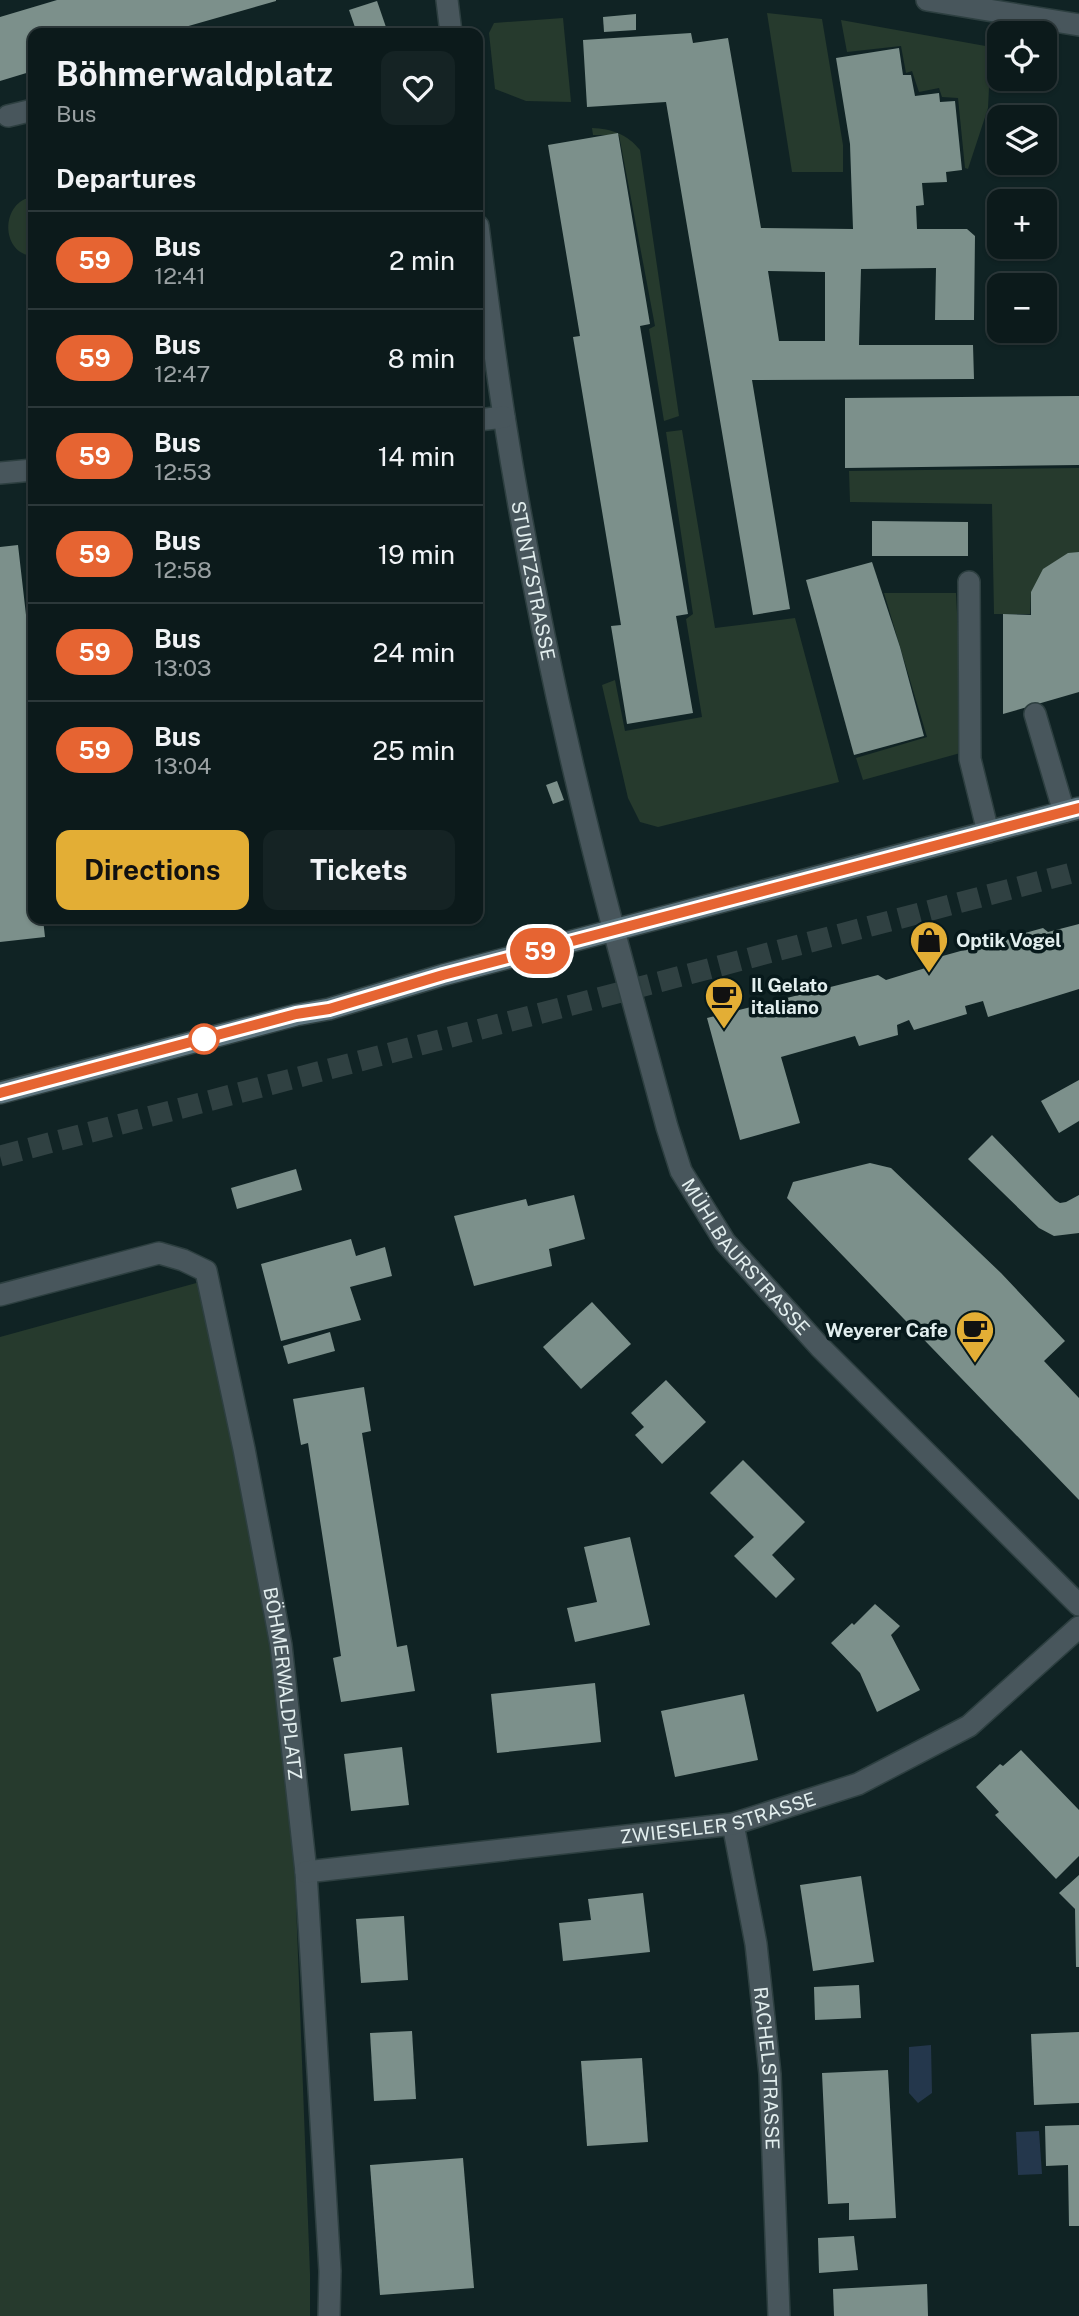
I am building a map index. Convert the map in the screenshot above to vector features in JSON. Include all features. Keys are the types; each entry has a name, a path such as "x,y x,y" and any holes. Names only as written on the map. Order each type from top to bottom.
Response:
{"main road":[{"path":"0,1093 296,1014 329,1009 443,975 1072,810"}],"street":[{"path":"447,0 450,28"},
{"path":"927,0 1079,25"},
{"path":"8,116 28,111"},
{"name":"STUNTZSTRASSE","path":"483,289 547,652 614,931"},
{"path":"483,419 504,417"},
{"path":"0,473 28,470"},
{"path":"969,582 970,759 988,832"},
{"path":"1035,714 1072,810"},
{"name":"MÜHLBAURSTRASSE","path":"614,931 681,1171 725,1242 820,1347 1079,1605"},
{"name":"BÖHMERWALDPLATZ","path":"0,1295 159,1253 206,1271 244,1449 281,1645 306,1872 330,2271 329,2316"},
{"name":"ZWIESELER STRASSE","path":"306,1872 733,1824 858,1784 969,1726 1079,1627"},
{"name":"RACHELSTRASSE","path":"733,1824 756,1944 769,2074 779,2316"}],"green space":[{"path":"767,13 822,19 843,145 843,172 792,172"},
{"path":"563,18 571,102 526,101 495,89 489,33 494,23"},
{"path":"841,20 987,46 988,105 968,169 965,168 958,98 942,97 939,88 919,92 912,71 906,73 901,46 847,52"},
{"path":"592,128 619,133 640,150 679,416 664,421 649,329 655,326 619,135 593,135"},
{"path":"28,199 28,255 14,246 8,227 14,208"},
{"path":"682,430 715,628 795,618 839,782 658,827 640,822 628,798 602,685 615,680 625,731 702,717 686,619 693,614 666,432"},
{"path":"1079,468 1079,552 1031,592 1030,614 994,614 992,504 850,502 849,471"},
{"path":"884,593 956,593 964,752 863,780 856,758 927,737"},
{"path":"200,1282 268,1624 295,1876 310,2316 0,2316 0,1337"}],"water":[{"path":"931,2045 932,2093 918,2103 909,2093 909,2047"},
{"path":"1039,2131 1042,2174 1018,2175 1016,2132"}],"building":[{"path":"57,0 276,0 182,28 28,28 28,73 0,81 0,17"},
{"path":"377,1 386,28 355,28 349,10"},
{"path":"636,14 636,30 604,32 603,17"},
{"path":"691,33 693,43 728,38 761,228 853,229 850,144 836,58 899,48 903,75 911,75 915,96 939,93 940,102 955,101 962,170 946,172 947,182 922,183 924,205 916,206 917,229 967,229 975,236 974,320 935,320 936,268 861,269 859,345 973,345 974,379 752,380 790,609 753,615 666,102 587,107 583,40","holes":["768,271 825,272 825,341 779,341"]},
{"path":"618,133 650,324 640,326 688,614 676,616 693,713 627,724 611,626 621,625 573,337 580,336 548,145"},
{"path":"1079,396 1079,465 845,468 845,398"},
{"path":"872,521 968,522 968,556 872,556"},
{"path":"18,545 28,632 28,924 44,924 45,937 0,942 0,547"},
{"path":"1079,552 1079,692 1003,714 1003,614 1031,615 1031,592 1043,569 1068,553"},
{"path":"872,562 900,647 924,736 854,755 806,580"},
{"path":"557,781 564,800 553,804 546,785"},
{"path":"1079,924 1079,989 988,1017 983,1001 965,1006 967,1014 914,1030 909,1020 897,1025 898,1035 859,1046 855,1036 781,1057 800,1123 740,1140 707,1018 878,975 886,980 932,966 939,957 1043,928 1048,932"},
{"path":"1079,1080 1079,1121 1059,1133 1041,1101"},
{"path":"992,1135 1055,1200 1066,1202 1079,1195 1079,1233 1054,1236 1039,1228 968,1159"},
{"path":"870,1163 891,1168 1001,1273 1065,1341 1044,1361 1079,1398 1079,1500 787,1198 793,1182"},
{"path":"296,1169 302,1190 237,1209 231,1188"},
{"path":"574,1195 585,1239 549,1249 552,1266 474,1286 454,1216 526,1199 528,1206"},
{"path":"351,1239 356,1256 385,1247 392,1276 350,1287 361,1320 281,1341 261,1264"},
{"path":"592,1302 631,1344 581,1389 543,1347"},
{"path":"330,1332 335,1351 288,1364 283,1346"},
{"path":"666,1380 706,1422 662,1464 635,1435 644,1427 631,1413"},
{"path":"364,1387 371,1431 362,1433 397,1647 407,1645 415,1691 341,1702 333,1658 341,1656 308,1443 301,1445 293,1399"},
{"path":"743,1460 805,1522 772,1555 795,1579 776,1598 734,1556 754,1537 710,1493"},
{"path":"630,1537 650,1625 575,1642 567,1608 597,1602 584,1547"},
{"path":"875,1604 900,1626 891,1635 920,1690 877,1712 860,1673 831,1643"},
{"path":"595,1683 601,1742 497,1753 491,1694"},
{"path":"744,1694 758,1760 675,1777 661,1711"},
{"path":"402,1747 409,1805 351,1811 344,1754"},
{"path":"1021,1750 1079,1810 1079,1856 1056,1879 995,1815 999,1812 976,1787 1000,1764 1003,1766"},
{"path":"1079,1875 1079,1967 1076,1967 1075,1909 1059,1893"},
{"path":"861,1876 874,1962 813,1971 800,1885"},
{"path":"643,1893 650,1952 563,1961 559,1923 591,1920 588,1899"},
{"path":"404,1916 408,1980 361,1983 356,1919"},
{"path":"859,1985 861,2018 815,2020 814,1987"},
{"path":"412,2031 416,2099 374,2101 370,2033"},
{"path":"1079,2032 1079,2103 1034,2105 1031,2034"},
{"path":"642,2058 648,2142 587,2146 581,2061"},
{"path":"888,2070 896,2218 849,2220 849,2203 828,2204 822,2073"},
{"path":"1079,2125 1079,2226 1069,2226 1068,2165 1046,2166 1045,2126"},
{"path":"463,2158 474,2288 380,2295 370,2165"},
{"path":"854,2236 858,2270 819,2273 818,2238"},
{"path":"927,2284 928,2316 834,2316 833,2289"}],"tunnel":[{"path":"0,1156 1079,871"}],"bus line":[{"name":"59","path":"0,1093 296,1014 329,1009 443,975 539,952 1079,808"}],"place":[{"name":"Optik Vogel","path":"929,974"},
{"name":"Il Gelato italiano","path":"724,1030"},
{"name":"Weyerer Cafe","path":"975,1364"}]}
